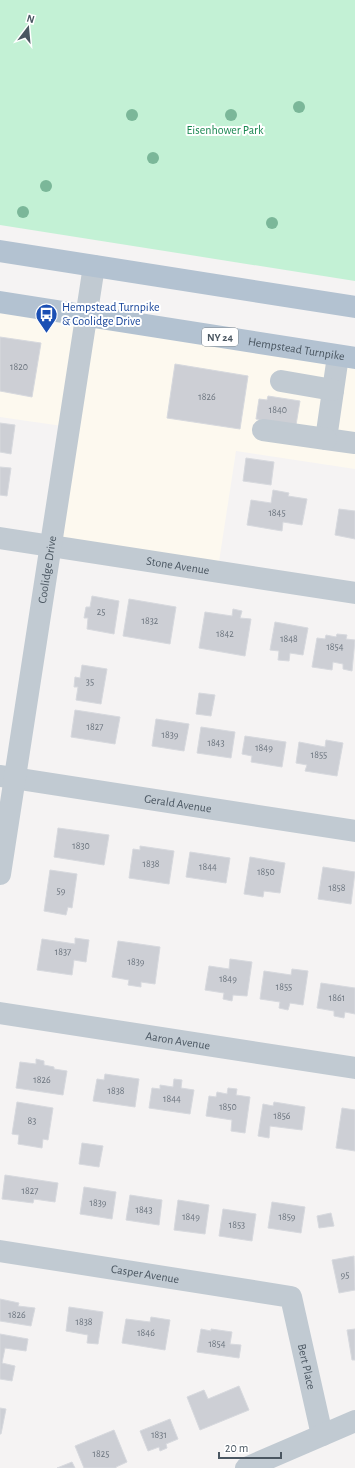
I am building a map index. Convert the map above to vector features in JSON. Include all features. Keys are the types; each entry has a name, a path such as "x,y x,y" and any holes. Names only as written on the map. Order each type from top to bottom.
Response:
{"main road":[{"path":"0,251 355,307"},
{"name":"Hempstead Turnpike","path":"0,302 346,357"}],"street":[{"name":"Coolidge Drive","path":"0,874 7,777 50,546 94,266"},
{"path":"326,439 333,390 346,357"},
{"path":"281,381 333,390"},
{"path":"263,430 355,443"},
{"name":"Stone Avenue","path":"0,538 355,593"},
{"name":"Gerald Avenue","path":"7,777 355,831"},
{"name":"Aaron Avenue","path":"0,1013 355,1068"},
{"name":"Casper Avenue","path":"0,1251 291,1297"},
{"name":"Bert Place","path":"291,1297 322,1435"},
{"path":"246,1468 355,1421"}],"shaded area":[{"path":"0,305 355,360 355,469 236,451 217,575 49,546 69,427 0,417"}],"green space":[{"name":"Eisenhower Park","path":"0,0 355,0 355,281 0,225"}],"building":[{"path":"0,337 41,343 32,397 0,391"},
{"path":"175,364 248,376 240,429 167,418"},
{"path":"268,396 300,401 296,425 256,419 259,399 267,400"},
{"path":"0,423 15,425 11,454 0,452"},
{"path":"246,458 274,462 271,485 243,481"},
{"path":"0,467 11,468 7,496 0,495"},
{"path":"273,490 289,493 288,496 307,499 302,525 283,522 282,531 247,525 251,500 271,503"},
{"path":"339,509 355,511 355,539 335,535"},
{"path":"92,596 119,601 114,634 87,629 88,618 84,618 86,607 90,607"},
{"path":"129,599 176,607 170,644 123,636"},
{"path":"233,609 242,611 240,618 251,619 245,656 199,648 205,612 232,616"},
{"path":"275,622 308,628 303,655 290,653 289,661 278,660 279,651 270,650"},
{"path":"337,634 347,635 346,639 355,640 352,671 343,669 343,664 333,662 332,670 312,667 317,638 325,639 326,635 336,637"},
{"path":"82,665 107,669 101,704 76,700 78,687 74,687 75,677 80,678"},
{"path":"199,693 215,695 211,716 196,714"},
{"path":"75,710 120,717 115,744 71,737"},
{"path":"156,719 189,724 184,751 152,746"},
{"path":"201,727 235,732 231,758 197,753"},
{"path":"245,736 286,742 282,767 251,762 252,756 242,754"},
{"path":"326,740 343,743 337,776 305,771 307,765 296,763 299,742 325,747"},
{"path":"58,828 109,835 104,865 54,857"},
{"path":"140,846 174,851 169,884 129,878 133,849 140,850"},
{"path":"190,852 230,858 226,883 186,877"},
{"path":"250,857 285,863 280,893 264,891 263,897 244,894"},
{"path":"323,867 355,872 351,904 318,899"},
{"path":"50,870 77,874 72,908 68,907 66,915 44,911"},
{"path":"75,938 89,940 86,962 74,960 72,975 37,970 42,939 75,944"},
{"path":"118,941 160,947 155,984 141,982 141,987 128,985 129,980 112,977"},
{"path":"230,959 252,962 247,996 233,995 232,1001 223,999 224,993 205,990 209,966 229,969"},
{"path":"292,969 308,971 303,1005 290,1003 288,1010 279,1008 280,1002 260,999 264,971 291,975"},
{"path":"321,983 355,988 355,1014 345,1012 344,1018 334,1016 334,1011 317,1008"},
{"path":"36,1059 44,1061 44,1065 54,1067 54,1069 67,1071 63,1095 16,1088 20,1062 36,1064"},
{"path":"105,1074 139,1079 135,1107 93,1101 97,1079 104,1080"},
{"path":"174,1079 182,1080 181,1088 194,1090 190,1114 149,1108 152,1088 160,1089 160,1085 173,1087"},
{"path":"228,1088 237,1089 236,1095 250,1097 245,1133 231,1131 232,1120 206,1116 209,1096 216,1097 217,1092 227,1094"},
{"path":"17,1102 53,1108 48,1140 43,1139 42,1148 18,1144 19,1135 12,1134"},
{"path":"274,1102 305,1107 302,1130 270,1126 269,1138 258,1136 263,1104 273,1106"},
{"path":"342,1108 355,1110 355,1151 336,1148"},
{"path":"82,1143 103,1146 99,1167 79,1164"},
{"path":"5,1175 58,1183 55,1202 34,1199 33,1203 2,1199"},
{"path":"84,1187 116,1192 112,1219 80,1214"},
{"path":"130,1195 162,1200 159,1225 126,1220"},
{"path":"178,1200 209,1205 205,1234 174,1230"},
{"path":"272,1202 305,1207 301,1233 268,1228"},
{"path":"223,1209 256,1214 252,1241 219,1236"},
{"path":"331,1213 334,1226 319,1228 317,1216"},
{"path":"354,1256 355,1290 339,1293 332,1260"},
{"path":"0,1299 19,1303 18,1306 35,1308 31,1326 0,1321"},
{"path":"69,1307 103,1312 98,1344 87,1343 88,1335 66,1331"},
{"path":"151,1317 170,1320 165,1350 122,1343 126,1319 150,1322"},
{"path":"201,1329 232,1332 230,1344 241,1345 239,1358 197,1352"},
{"path":"355,1329 355,1360 352,1360 347,1330"},
{"path":"0,1334 28,1339 26,1351 5,1348 2,1363 15,1366 12,1381 0,1379"},
{"path":"239,1386 249,1410 200,1430 187,1397 204,1390 208,1399"},
{"path":"0,1408 6,1409 1,1434 0,1434"},
{"path":"170,1419 178,1439 166,1444 167,1448 160,1451 159,1447 148,1451 140,1431"},
{"path":"114,1430 127,1462 116,1468 84,1468 75,1446"},
{"path":"72,1462 75,1468 57,1468"}],"place":[{"name":"Hempstead Turnpike & Coolidge Drive","path":"46,334"}]}
